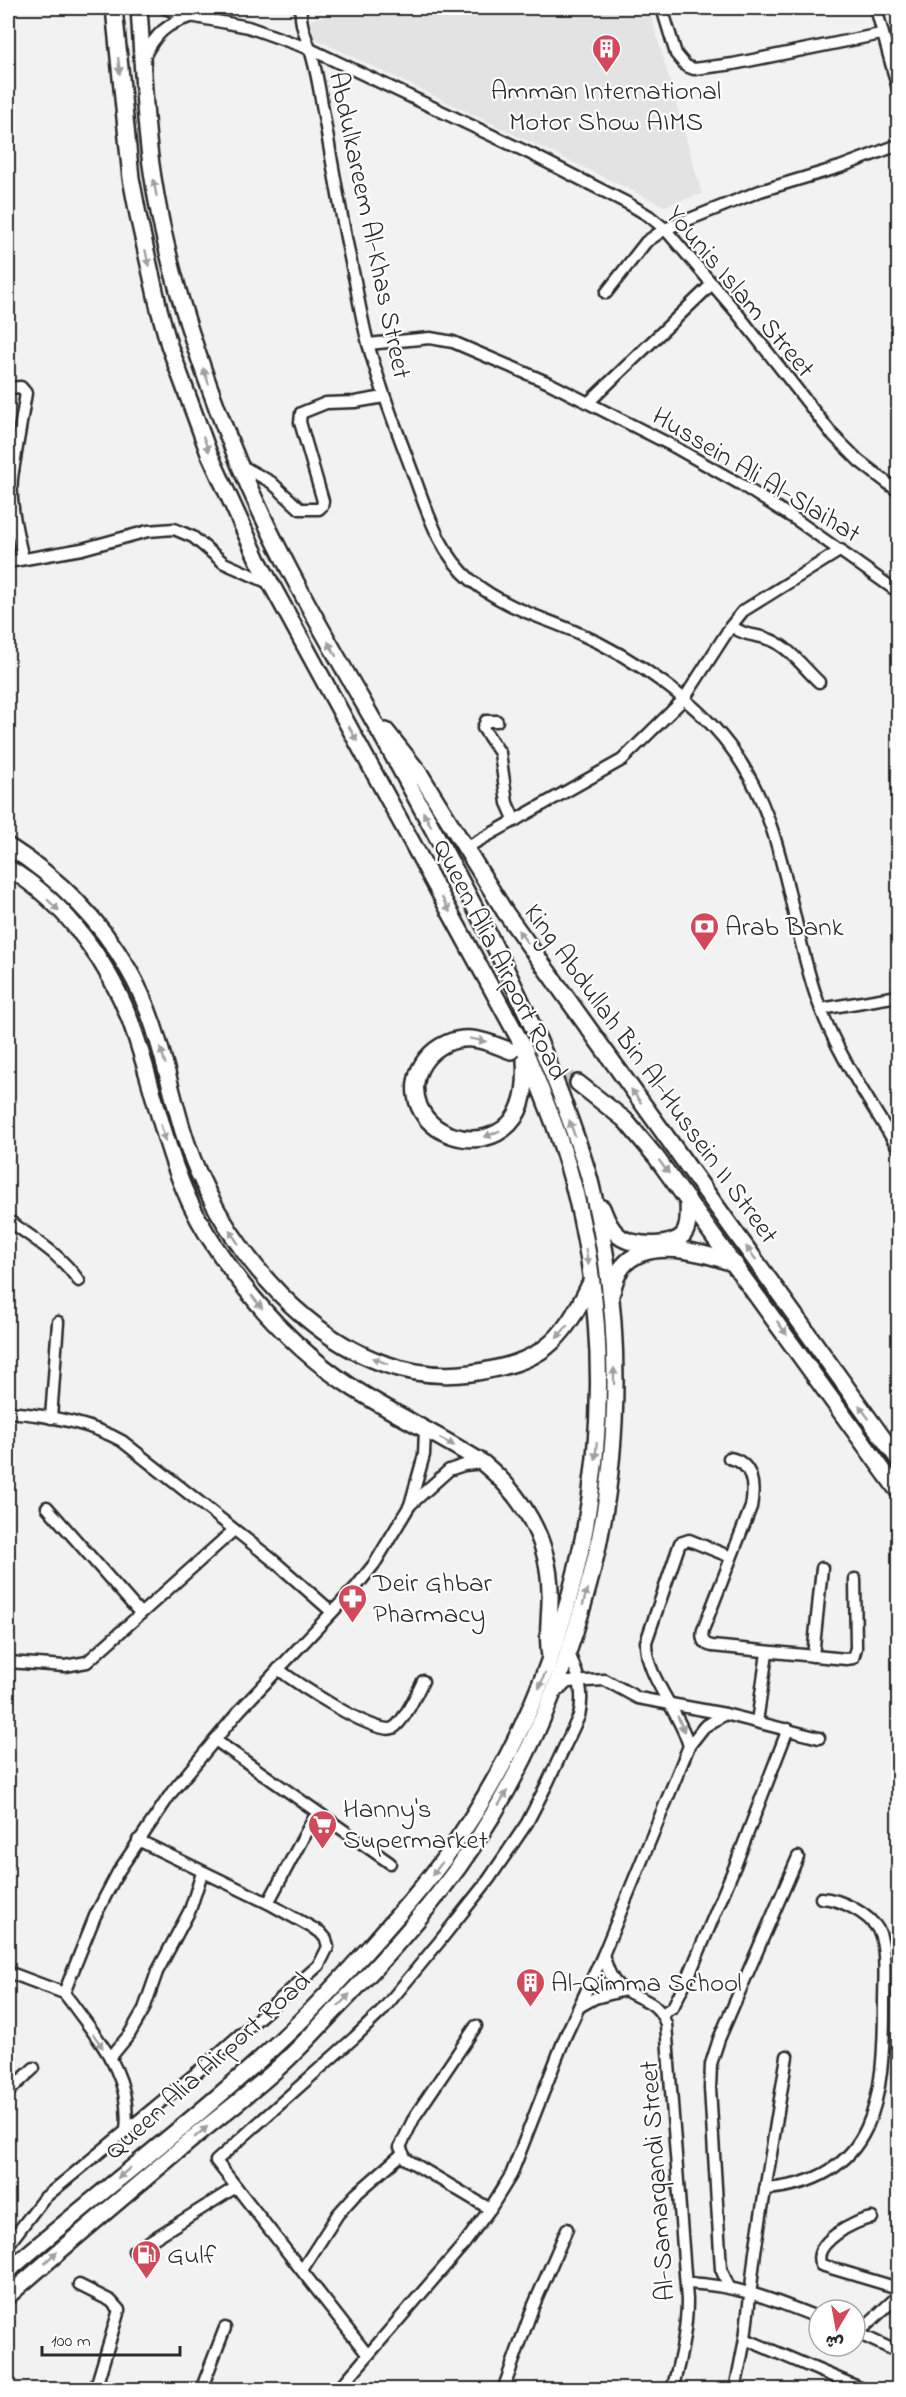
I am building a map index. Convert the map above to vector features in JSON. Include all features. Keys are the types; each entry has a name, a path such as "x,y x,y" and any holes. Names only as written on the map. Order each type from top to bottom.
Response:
{"highway":[{"name":"Queen Alia Airport Road","path":"8,2271 280,2040 359,1959 417,1894 460,1837 510,1752 563,1625 577,1573 594,1478 597,1443 598,1362 591,1282 577,1199 551,1115 255,556 208,451 169,345 131,178 114,8"},
{"name":"Queen Alia Airport Road","path":"8,2296 82,2230 281,2065 391,1951 444,1887 494,1814 524,1761 554,1693 595,1561 608,1484 614,1401 610,1298 591,1183 556,1081 524,1006 475,908 303,597 250,489 194,341 160,217 152,172 139,8"},
{"name":"King Abdullah Bin Al-Hussein II Street","path":"370,715 392,736 420,774 464,849 505,912 898,1459"},
{"path":"8,846 36,866 79,904 112,944 135,981 161,1049 189,1148 213,1204 243,1251 261,1274 298,1312 316,1326 370,1357 403,1368 437,1374 483,1371 523,1360 556,1340 574,1316 591,1282"},
{"path":"8,868 44,896 65,917 86,941 113,984 135,1034 166,1142 183,1189 207,1234 231,1270 277,1324 316,1360 353,1388 483,1463 519,1499 542,1545 550,1591 547,1634 550,1659"},
{"path":"113,984 135,981"},
{"path":"461,1038 517,1049 525,1073 523,1097 518,1113 503,1130 482,1139 458,1137 438,1128 425,1115 417,1095 417,1084 424,1060 439,1046 461,1038"},
{"name":"King Abdullah Bin Al-Hussein II Street","path":"578,1083 615,1111 634,1129 735,1264 898,1491"},
{"path":"591,1183 612,1228 621,1238 636,1243 665,1243 682,1236 687,1225 688,1200"},
{"path":"610,1298 621,1267 640,1254 661,1250 693,1251 735,1264"}],"street":[{"name":"Younis Islam Street","path":"165,8 180,14 248,27 310,49 620,199 649,216 665,229 712,284 832,434 859,461 898,491"},
{"name":"Abdulkareem Al-Khas Street","path":"301,8 300,20 310,49 339,208 368,344 384,397 444,549 463,572 485,591 508,604 597,641 684,699 726,741 745,769 760,798 779,853 804,955 821,1009 848,1066 898,1148"},
{"path":"662,8 676,54 686,66 694,69 733,64 881,34"},
{"path":"876,8 881,34 898,89"},
{"path":"143,59 159,32 174,23 194,16"},
{"path":"606,293 646,242 665,229 727,203 840,167 898,145"},
{"path":"589,402 712,284"},
{"name":"Hussein Ali Al-Slaihat","path":"368,344 430,338 453,342 490,356 589,402 703,462 761,496 898,592"},
{"path":"8,388 21,387 26,393 10,471 17,532 23,559"},
{"path":"240,465 266,479 300,509 319,510 323,501 300,422 301,413 326,403 355,402 384,397"},
{"path":"250,489 253,483 266,479"},
{"path":"8,562 82,549 148,531 174,529 193,537 224,563 270,582"},
{"path":"464,849 619,763 684,699 731,626 749,607 841,550"},
{"path":"246,574 255,556"},
{"path":"731,626 743,634 770,640 779,645 819,681"},
{"path":"497,721 486,721 483,728 500,753 507,803 515,821"},
{"path":"821,1009 898,996"},
{"path":"8,1220 51,1250 68,1266 79,1281"},
{"path":"51,1418 58,1322"},
{"path":"8,1412 51,1418 93,1428 123,1441 298,1581 332,1612"},
{"path":"410,1505 423,1461 425,1430"},
{"path":"729,1458 745,1466 753,1484 751,1507 703,1630 702,1640 712,1646 767,1653 846,1659 855,1656 855,1579"},
{"path":"64,1993 94,1916 138,1840 172,1792 278,1669 356,1587 375,1563 410,1505 449,1470 464,1465 483,1463"},
{"path":"47,1507 140,1613"},
{"path":"8,1662 72,1666 87,1662 234,1530"},
{"path":"689,1746 681,1724 652,1669 646,1652 646,1642 678,1546 682,1541 689,1540 731,1557"},
{"path":"813,1656 822,1568"},
{"path":"367,2354 216,2161 381,2012 503,1859 537,1804 575,1725 581,1705 580,1681 568,1653"},
{"path":"757,1722 767,1653"},
{"path":"278,1669 325,1700 385,1730 398,1725 423,1681"},
{"path":"554,1693 568,1682 610,1682 638,1698 725,1714 819,1738"},
{"path":"338,2390 464,2244 490,2209 520,2157 554,2066 603,1955 689,1746 704,1727 725,1714"},
{"path":"603,1955 611,1977 618,1985 650,2002 662,2014 673,2007 735,1866 788,1730"},
{"path":"215,1740 390,1863"},
{"path":"268,1902 313,1819 321,1815"},
{"path":"8,2245 43,2199 201,2069 323,1961 328,1947 324,1936 268,1902 202,1873 138,1840"},
{"path":"729,2287 721,2269 710,2088 711,2064 718,2039 798,1857"},
{"path":"110,2058 129,2035 144,2009 154,1979 189,1910 202,1873"},
{"path":"765,2189 794,2185 828,2174 842,2164 853,2151 872,2118 880,2074 884,2004 881,1938 872,1921 845,1904 835,1900 821,1899"},
{"path":"8,1972 64,1993 110,2058 123,2083 127,2108 126,2131"},
{"path":"579,2007 595,1998 625,1990"},
{"name":"Al-Samarqandi Street","path":"662,2014 669,2049 678,2201 687,2283 687,2319 672,2390"},
{"path":"476,2026 415,2115 399,2147 402,2154 420,2169 490,2209"},
{"path":"735,2390 745,2339 765,2189 787,2056"},
{"path":"8,2091 34,2068"},
{"path":"302,2270 338,2214 402,2154"},
{"path":"134,2251 236,2187"},
{"path":"872,2218 861,2219 828,2240 820,2253 819,2261 821,2265 898,2288"},
{"path":"503,2390 533,2307 567,2229"},
{"path":"687,2283 729,2287 751,2292 807,2313"},
{"path":"79,2285 111,2301 119,2310 95,2390"},
{"path":"867,2323 898,2296"},
{"path":"201,2390 225,2328"},
{"path":"867,2338 898,2352"},
{"path":"745,2339 865,2390"}],"shaded area":[{"path":"374,8 649,8 702,194 664,206 307,35 312,19"}],"tunnel":[{"path":"544,1066 578,1083"}],"place":[{"name":"Amman International Motor Show AIMS","path":"606,74"},
{"name":"Arab Bank","path":"704,952"},
{"name":"Deir Ghbar Pharmacy","path":"352,1624"},
{"name":"Hanny's Supermarket","path":"322,1850"},
{"name":"Al-Qimma School","path":"530,2008"},
{"name":"Gulf","path":"146,2280"}]}
